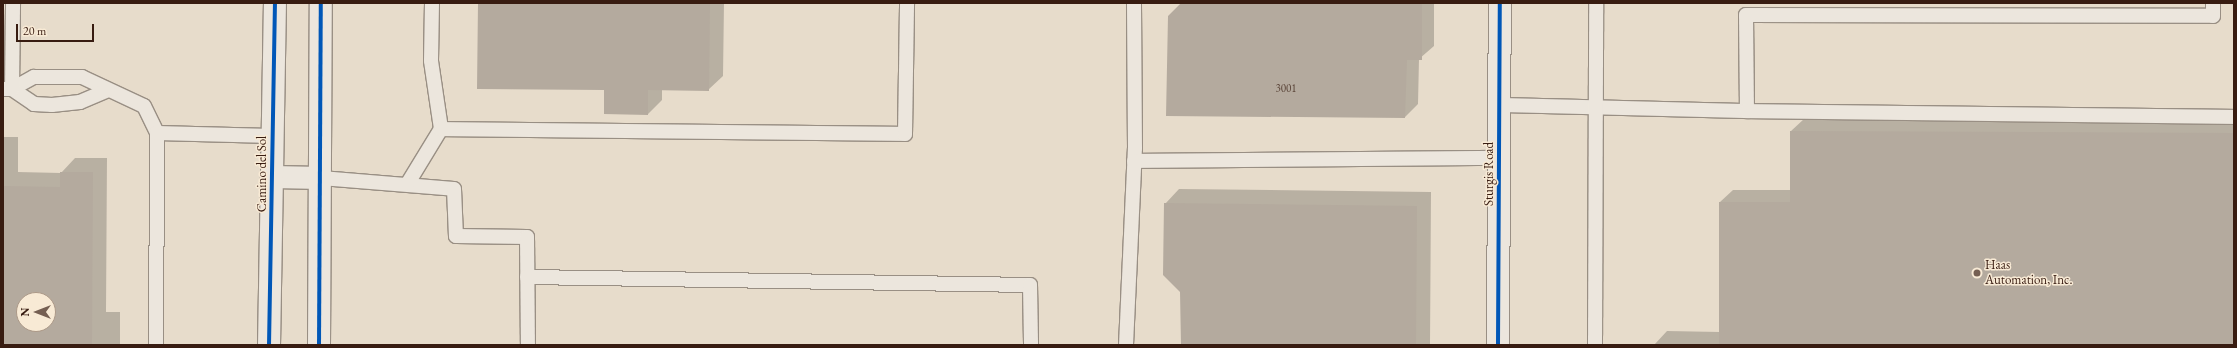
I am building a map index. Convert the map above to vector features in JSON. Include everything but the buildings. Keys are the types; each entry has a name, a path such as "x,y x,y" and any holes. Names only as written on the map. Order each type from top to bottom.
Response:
{"street":[{"name":"Camino del Sol","path":"269,345 275,3"},
{"path":"319,345 322,3"},
{"name":"Sturgis Road","path":"1498,345 1500,3"},
{"path":"273,177 321,178"}],"lane":[{"path":"7,89 13,3"},
{"path":"408,183 441,129 430,61 432,3"},
{"path":"441,129 905,134 907,3"},
{"path":"1126,345 1134,161 1134,3"},
{"path":"1594,345 1594,107 1596,3"},
{"path":"1747,111 1746,15 2213,16 2213,3"},
{"path":"7,89 34,77 82,77 144,106 157,133 156,345"},
{"path":"7,89 34,104 80,102 108,90"},
{"path":"1499,104 1747,111 2234,117"},
{"path":"157,133 272,136"},
{"path":"1134,161 1500,158"},
{"path":"321,178 408,183 454,189 456,236 527,237 528,345"},
{"path":"527,277 1030,285 1031,345"}],"cycle path":[{"path":"269,345 275,3"},
{"path":"319,345 321,3"},
{"path":"1498,345 1500,3"}],"place":[{"name":"Haas Automation, Inc.","path":"1977,273"}]}
